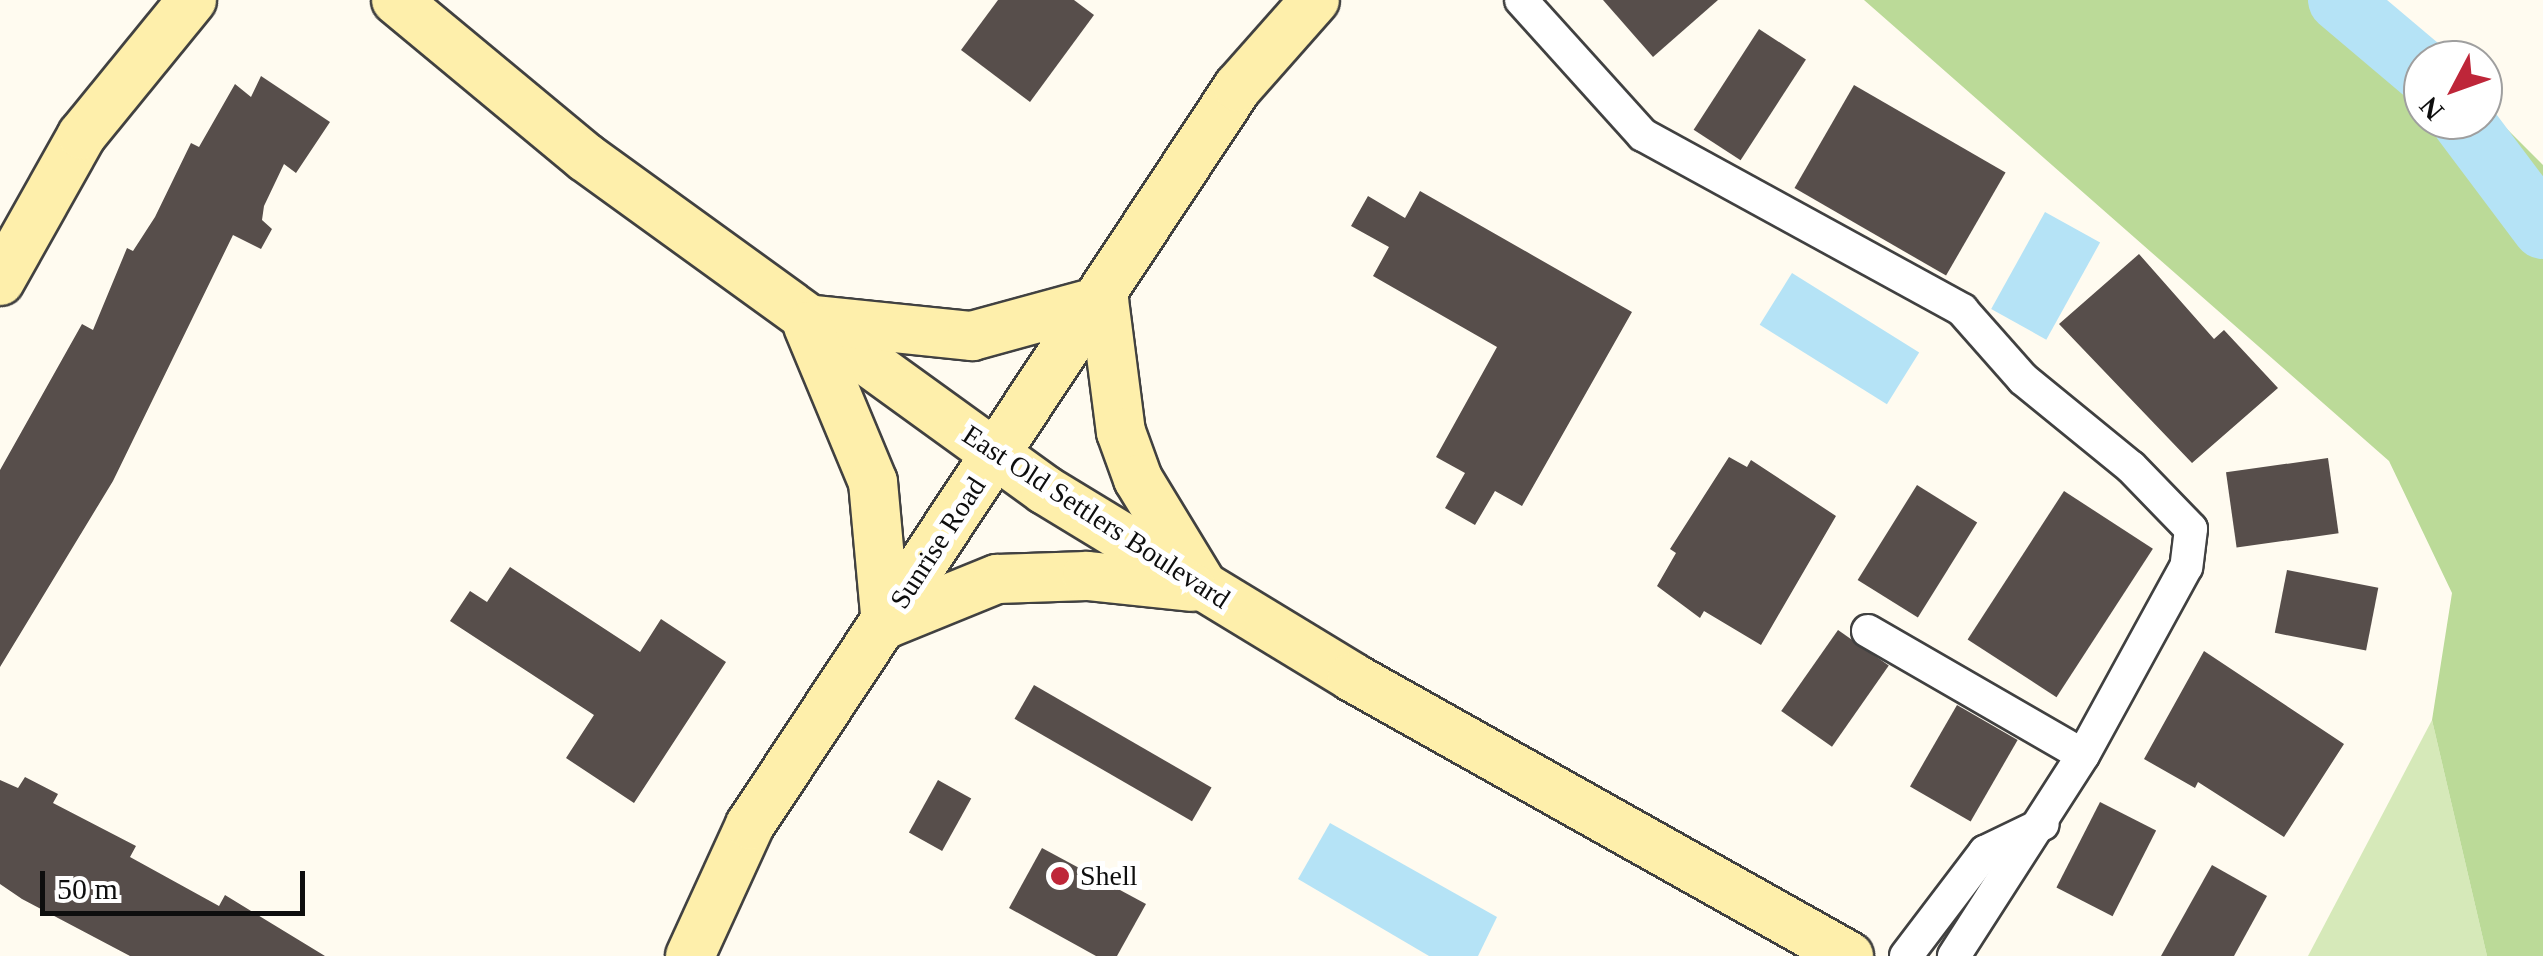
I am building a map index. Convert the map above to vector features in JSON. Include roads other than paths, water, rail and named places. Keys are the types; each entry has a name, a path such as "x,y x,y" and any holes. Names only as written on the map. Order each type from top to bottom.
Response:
{"main road":[{"path":"0,281 82,135 192,0"},
{"name":"East Old Settlers Boulevard","path":"396,0 585,157 996,455 1204,589 1849,956"},
{"name":"Sunrise Road","path":"690,956 750,825 1104,300 1238,86 1315,0"},
{"path":"1104,300 1121,432 1138,479 1204,589 1030,576 964,590 886,624 873,482 804,318 972,336 1104,300"}],"street":[{"path":"1521,0 1643,135 1962,310 2024,379 2132,467 2191,529 2186,567 2083,755 2047,818 1954,956"},
{"path":"1868,632 2083,755"},
{"path":"1906,956 1985,852 2047,818"}],"water":[{"path":"2045,212 2100,243 2046,340 1991,309"},
{"path":"1792,273 1919,352 1887,404 1760,325"},
{"path":"1330,823 1497,917 1478,956 1429,956 1298,879"}],"waterway":[{"path":"2339,0 2403,54"},
{"path":"2477,140 2543,228"}],"place":[{"name":"Shell","path":"1060,876"}]}
